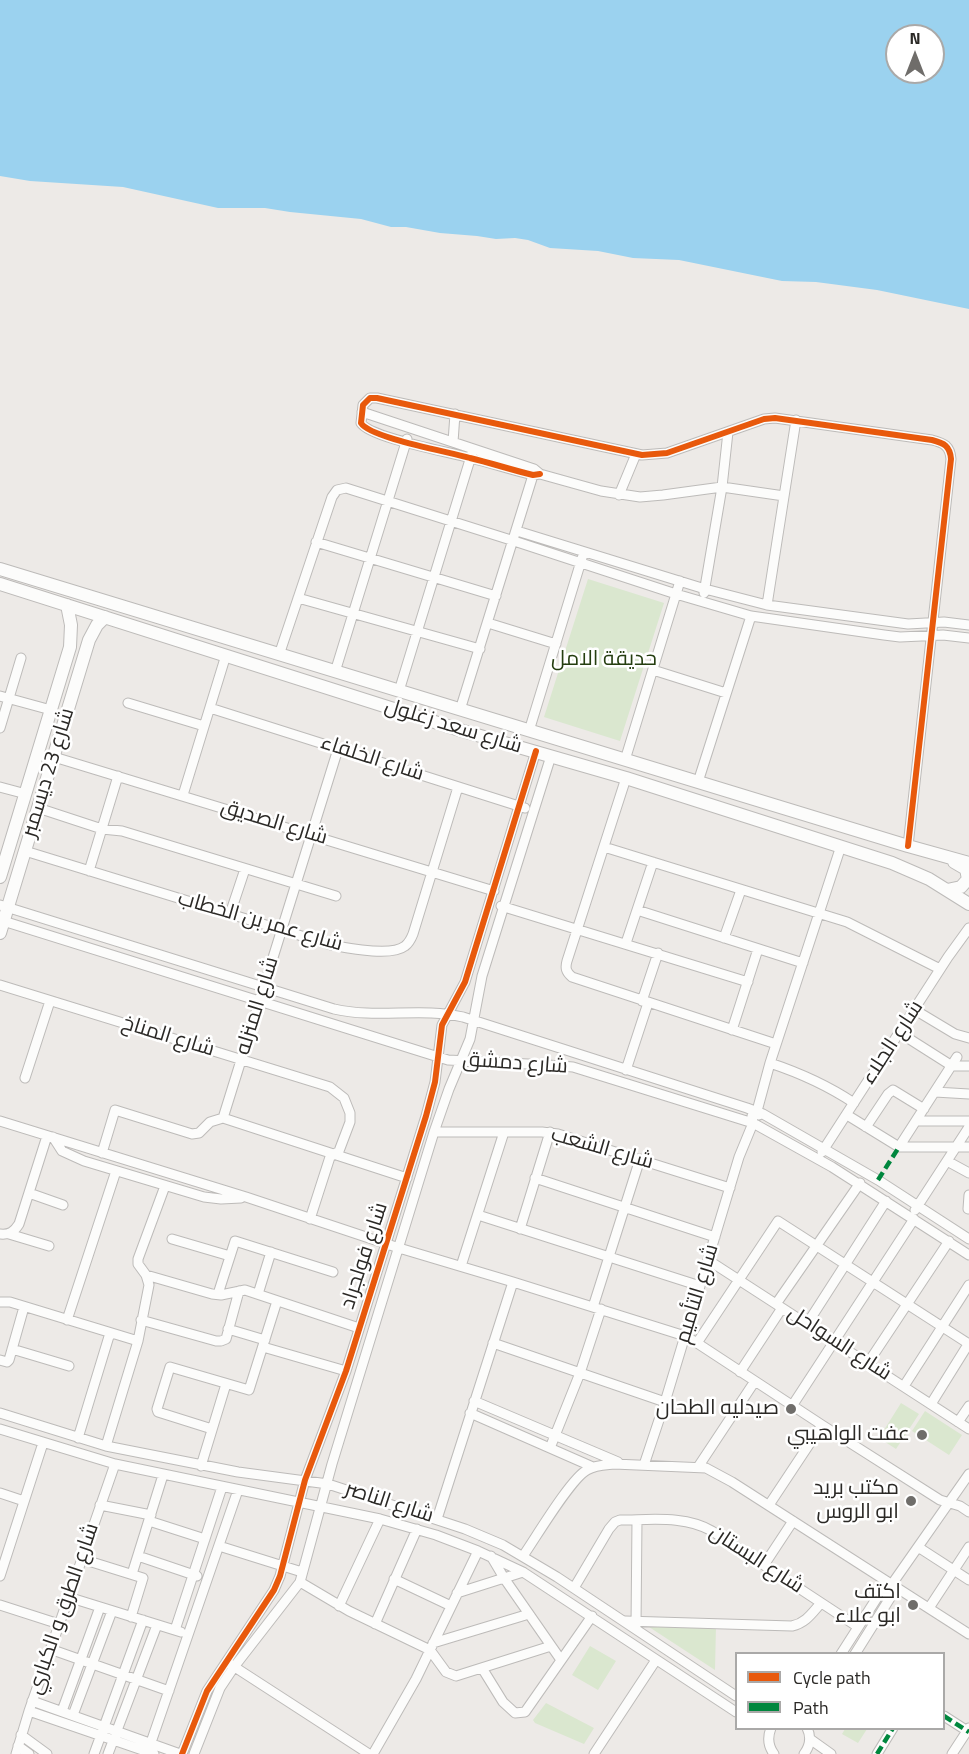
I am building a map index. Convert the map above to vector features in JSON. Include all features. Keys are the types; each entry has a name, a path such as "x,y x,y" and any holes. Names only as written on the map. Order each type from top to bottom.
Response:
{"main road":[{"name":"شارع سعد زغلول","path":"0,569 940,855"},
{"name":"شارع سعد زغلول","path":"0,584 463,731 626,778 841,846 911,870 969,904"},
{"name":"شارع 23 ديسمبر","path":"0,878 70,647 71,625 67,605"},
{"name":"شارع 23 ديسمبر","path":"1,925 4,906 25,851 86,651 94,630 105,617"},
{"path":"70,647 86,651"},
{"path":"365,700 370,682"},
{"path":"940,855 964,867 968,872 968,879 964,885 947,890"},
{"path":"940,855 969,863"}],"street":[{"path":"784,496 722,487 640,497 619,495 472,453 406,442 376,433 363,427 362,411 366,401 370,398 377,398 636,454 667,453 764,419 775,418 932,440 945,444 949,448 951,459 908,846"},
{"path":"362,411 453,442 472,453"},
{"path":"453,442 454,414"},
{"path":"767,605 796,420"},
{"path":"335,672 410,428"},
{"path":"703,602 722,487 728,432"},
{"path":"399,691 472,453"},
{"path":"619,495 636,454"},
{"path":"460,710 536,473"},
{"path":"279,655 332,497 336,490 340,489 352,489 452,521 584,552 705,589 767,605 908,624 933,622 969,625"},
{"path":"515,536 581,563 751,616 900,637 931,635 969,638"},
{"path":"316,542 496,596"},
{"path":"529,730 584,552"},
{"path":"625,760 680,581"},
{"path":"298,598 480,648"},
{"path":"698,782 751,616"},
{"path":"488,623 556,644"},
{"path":"183,795 226,655"},
{"path":"0,728 4,697 21,658"},
{"path":"653,670 726,693"},
{"path":"4,697 51,710"},
{"path":"128,703 204,726"},
{"name":"شارع الخلفاء","path":"210,708 533,811"},
{"name":"شارع المنزله","path":"223,1118 338,748"},
{"name":"شارع فولجراد","path":"181,1754 207,1691 274,1590 280,1576 305,1480 346,1371 407,1178 432,1093 440,1034 447,1014 465,982 536,752"},
{"name":"شارع فولجراد","path":"194,1754 215,1698 234,1667 300,1582 332,1464 434,1132 470,1039 480,984 551,756"},
{"name":"شارع الصديق","path":"54,757 494,891"},
{"path":"89,871 118,776"},
{"path":"626,778 566,966 568,974 576,979 776,1044"},
{"path":"0,787 26,794"},
{"name":"شارع عمر بن الخطاب","path":"25,851 347,948 398,950 410,941 458,787"},
{"path":"38,808 102,829 122,831 336,896"},
{"name":"شارع التأميم","path":"644,1465 739,1157 753,1124 759,1119 757,1111 770,1063 841,846"},
{"path":"604,847 857,927 940,969"},
{"path":"626,943 653,862"},
{"path":"230,914 245,868"},
{"path":"724,938 741,890"},
{"path":"491,902 748,981"},
{"name":"شارع دمشق","path":"4,906 344,1012 447,1014 474,1020 757,1111 918,1205 969,1239"},
{"path":"637,910 803,963"},
{"name":"شارع دمشق","path":"1,925 437,1057 461,1061 573,1067 753,1124 860,1183 969,1255"},
{"name":"شارع الجلاء","path":"818,1158 969,928"},
{"path":"732,1030 758,949"},
{"path":"626,1070 658,953"},
{"name":"شارع المناخ","path":"0,985 330,1087 338,1092 348,1105 350,1122 339,1151 330,1157 310,1219"},
{"path":"25,1078 50,1000"},
{"path":"915,1010 955,1034 969,1038"},
{"path":"900,1033 969,1066"},
{"path":"899,1147 955,1061"},
{"path":"770,1063 822,1083 854,1103"},
{"path":"679,1100 683,1088"},
{"path":"866,1127 893,1090 924,1109"},
{"path":"934,1092 969,1094"},
{"path":"102,1153 116,1110 192,1134 199,1133 210,1122 223,1118 407,1178"},
{"path":"847,1114 899,1147 969,1147"},
{"path":"0,1121 685,1336 940,1500 960,1506 969,1512"},
{"path":"916,1121 969,1121"},
{"path":"792,1406 873,1282 918,1205 969,1126"},
{"name":"شارع الشعب","path":"434,1132 550,1132 730,1188"},
{"path":"461,1266 504,1132"},
{"path":"520,1229 550,1132"},
{"path":"50,1137 62,1151 116,1171 204,1197 221,1199 246,1197"},
{"path":"5,1234 19,1224 50,1137"},
{"path":"550,1448 580,1373 609,1257 640,1159"},
{"path":"946,1161 969,1173"},
{"path":"67,1320 116,1171"},
{"path":"535,1179 715,1237"},
{"path":"740,1372 817,1246 860,1183"},
{"path":"106,1446 138,1341 149,1285 146,1275 138,1264 138,1258 165,1186"},
{"path":"29,1193 63,1205"},
{"path":"968,1209 969,1195"},
{"path":"807,1324 886,1201"},
{"path":"478,1215 700,1286"},
{"path":"697,1343 778,1221 969,1344 931,1404"},
{"path":"5,1234 49,1246"},
{"path":"172,1239 230,1256"},
{"path":"218,1294 235,1241 333,1272"},
{"path":"868,1363 949,1241"},
{"path":"258,1294 271,1252"},
{"name":"شارع السواحل","path":"708,1260 969,1429"},
{"path":"146,1275 199,1291 218,1294 245,1290 359,1328"},
{"path":"437,1519 513,1282"},
{"path":"904,1386 969,1285"},
{"path":"141,1320 219,1342 226,1339 239,1291"},
{"path":"212,1429 158,1413 157,1409 170,1367 249,1390 277,1300"},
{"path":"0,1302 10,1302 138,1341"},
{"path":"0,1360 8,1361 24,1307"},
{"path":"228,1329 346,1371"},
{"path":"78,1438 110,1333"},
{"path":"493,1343 665,1402"},
{"path":"12,1349 69,1366"},
{"path":"698,1467 755,1381"},
{"path":"201,1466 226,1384"},
{"path":"474,1401 623,1465"},
{"path":"958,1422 969,1406"},
{"name":"شارع الناصر","path":"0,1413 106,1446 201,1466 328,1484 465,1529 523,1556 622,1621 636,1625 735,1695"},
{"path":"470,1413 593,1467"},
{"path":"769,1505 822,1425"},
{"name":"شارع الناصر","path":"0,1429 115,1464 380,1519 417,1529 478,1551 523,1572 735,1711"},
{"path":"0,1576 3,1558 43,1443"},
{"name":"شارع الطرق و الكباري","path":"17,1750 115,1464"},
{"path":"523,1556 581,1473 593,1467 644,1465 706,1468 769,1505 969,1634"},
{"path":"842,1652 880,1593 892,1584 969,1474"},
{"path":"132,1574 164,1475"},
{"path":"175,1630 222,1487"},
{"path":"150,1751 238,1490"},
{"path":"0,1493 24,1501"},
{"path":"100,1505 150,1518 205,1539"},
{"path":"339,1606 380,1519"},
{"name":"شارع البستان","path":"574,1588 612,1525 620,1520 682,1521 696,1523 712,1531 858,1627"},
{"path":"637,1520 636,1625 792,1626 807,1619 821,1602"},
{"path":"764,1565 794,1521"},
{"path":"375,1623 417,1529"},
{"path":"462,1545 460,1536 465,1529"},
{"path":"219,1546 302,1572"},
{"path":"918,1547 969,1580"},
{"path":"929,1608 969,1547"},
{"path":"373,1754 416,1679 478,1551"},
{"path":"138,1556 207,1580"},
{"path":"491,1556 561,1660"},
{"path":"82,1559 143,1578 131,1617"},
{"path":"457,1593 523,1572"},
{"path":"394,1579 451,1606"},
{"path":"300,1582 339,1606 431,1646 446,1672 453,1676 551,1646"},
{"path":"856,1652 890,1598 892,1584"},
{"path":"68,1597 189,1635"},
{"path":"0,1605 59,1624"},
{"path":"62,1711 100,1607"},
{"path":"73,1715 112,1611"},
{"path":"431,1646 529,1614"},
{"path":"482,1668 508,1708 515,1713 525,1712 592,1616"},
{"path":"94,1754 143,1620"},
{"path":"108,1754 157,1625"},
{"path":"50,1649 169,1691"},
{"path":"594,1754 656,1660"},
{"path":"225,1662 369,1754"},
{"path":"32,1701 73,1715 102,1731"},
{"path":"29,1711 102,1731 150,1751 181,1754"},
{"path":"945,1717 968,1730 952,1754"},
{"path":"762,1730 768,1738 771,1752"},
{"path":"768,1738 770,1730"},
{"path":"877,1754 890,1730"},
{"path":"804,1754 810,1733"},
{"path":"810,1733 831,1754"},
{"path":"21,1735 47,1754"},
{"path":"17,1750 29,1754"}],"green space":[{"name":"حديقة الامل","path":"588,579 664,603 620,741 544,717"},
{"path":"901,1403 919,1414 896,1449 879,1438"},
{"path":"925,1411 962,1435 949,1455 912,1431"},
{"path":"646,1625 716,1626 715,1670"},
{"path":"590,1646 616,1661 598,1690 572,1675"},
{"path":"546,1703 594,1728 584,1744 535,1723 533,1720"},
{"path":"844,1730 866,1730 858,1743 842,1734"}],"water":[{"path":"0,0 969,0 969,309 877,290 816,282 782,281 679,260 633,258 598,251 550,248 515,238 496,239 440,233 406,227 391,227 361,219 265,208 218,208 123,187 30,181 0,176"}],"marked path":[{"path":"878,1180 899,1147"},
{"path":"945,1717 969,1732"},
{"path":"877,1754 892,1730"}],"cycle path":[{"path":"540,474 533,475 379,434 367,429 361,423 363,405 370,398 377,398 642,455 667,453 764,419 775,418 932,440 946,446 951,459 908,846"},
{"path":"182,1754 207,1691 274,1590 280,1576 305,1480 346,1371 426,1116 435,1082 442,1025 465,982 536,751"}],"place":[{"name":"صيدليه الطحان","path":"791,1409"},
{"name":"عفت الواهيبي","path":"922,1435"},
{"name":"مكتب بريد ابو الروس","path":"911,1501"},
{"name":"اكتف ابو علاء","path":"913,1605"}]}
